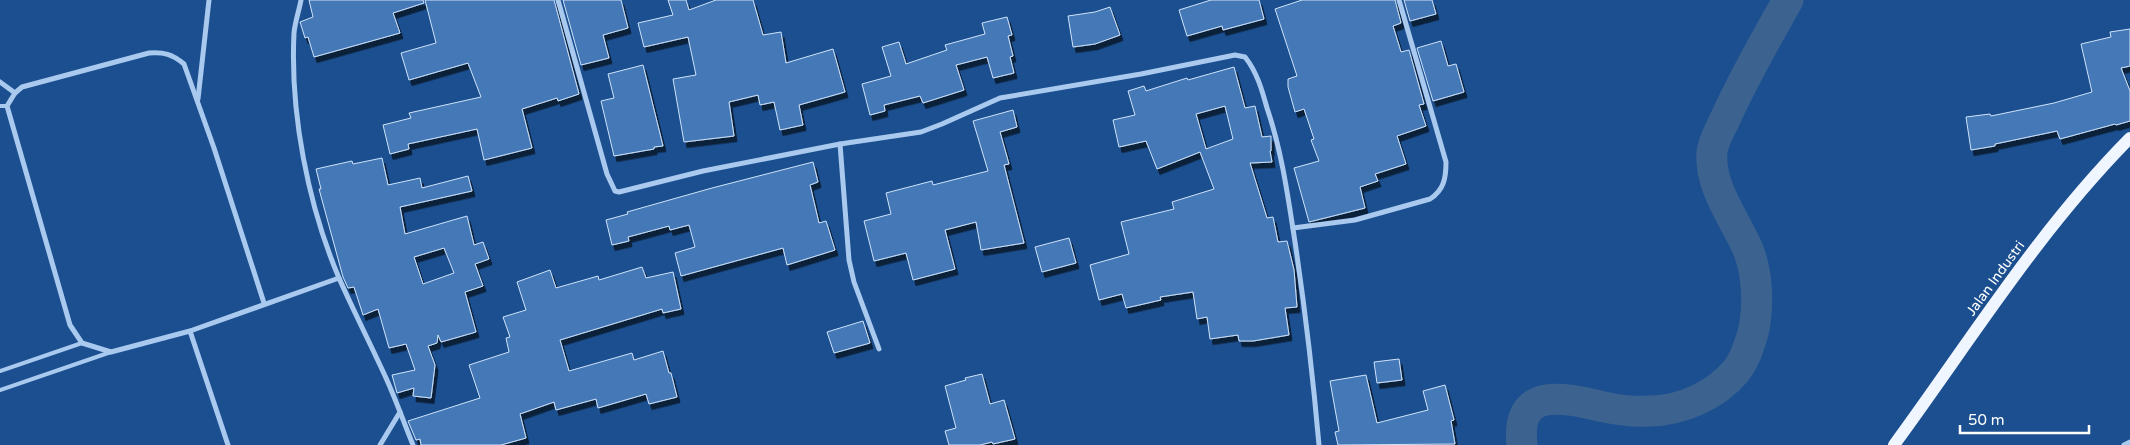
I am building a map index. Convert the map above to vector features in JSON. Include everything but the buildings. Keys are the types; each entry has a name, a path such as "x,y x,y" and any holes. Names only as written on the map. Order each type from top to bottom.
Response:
{"main road":[{"name":"Jalan Industri","path":"1894,445 2008,282 2078,192 2130,138"}],"street":[{"path":"198,101 209,0"},
{"path":"301,0 294,32 295,76 303,154 323,235 339,278 387,379 413,445"},
{"path":"558,0 607,174 615,191 633,190 702,171 840,144 921,132 1000,98 1141,74 1235,55 1245,57 1259,82 1277,137 1293,228 1312,362 1319,445"},
{"path":"1293,228 1355,220 1430,199 1437,195 1444,184 1446,162 1400,0"},
{"path":"264,303 198,101 184,64 174,56 164,52 149,53 22,87 15,93 7,106 70,325 82,343 111,352 190,331 264,303 339,278"},
{"path":"0,82 15,93"},
{"path":"840,144 849,260 854,282 879,349"},
{"path":"190,331 228,445"},
{"path":"380,445 400,412"},
{"path":"2124,445 2130,442"}],"lane":[{"path":"0,106 7,106"},
{"path":"0,370 82,343"},
{"path":"0,390 111,352"}],"waterway":[{"path":"1522,445 1522,426 1526,412 1535,404 1546,400 1559,399 1632,411 1674,408 1697,400 1719,387 1728,380 1742,362 1750,343 1755,323 1757,301 1755,278 1747,247 1718,189 1712,165 1712,152 1714,143 1740,87 1788,0"}]}
